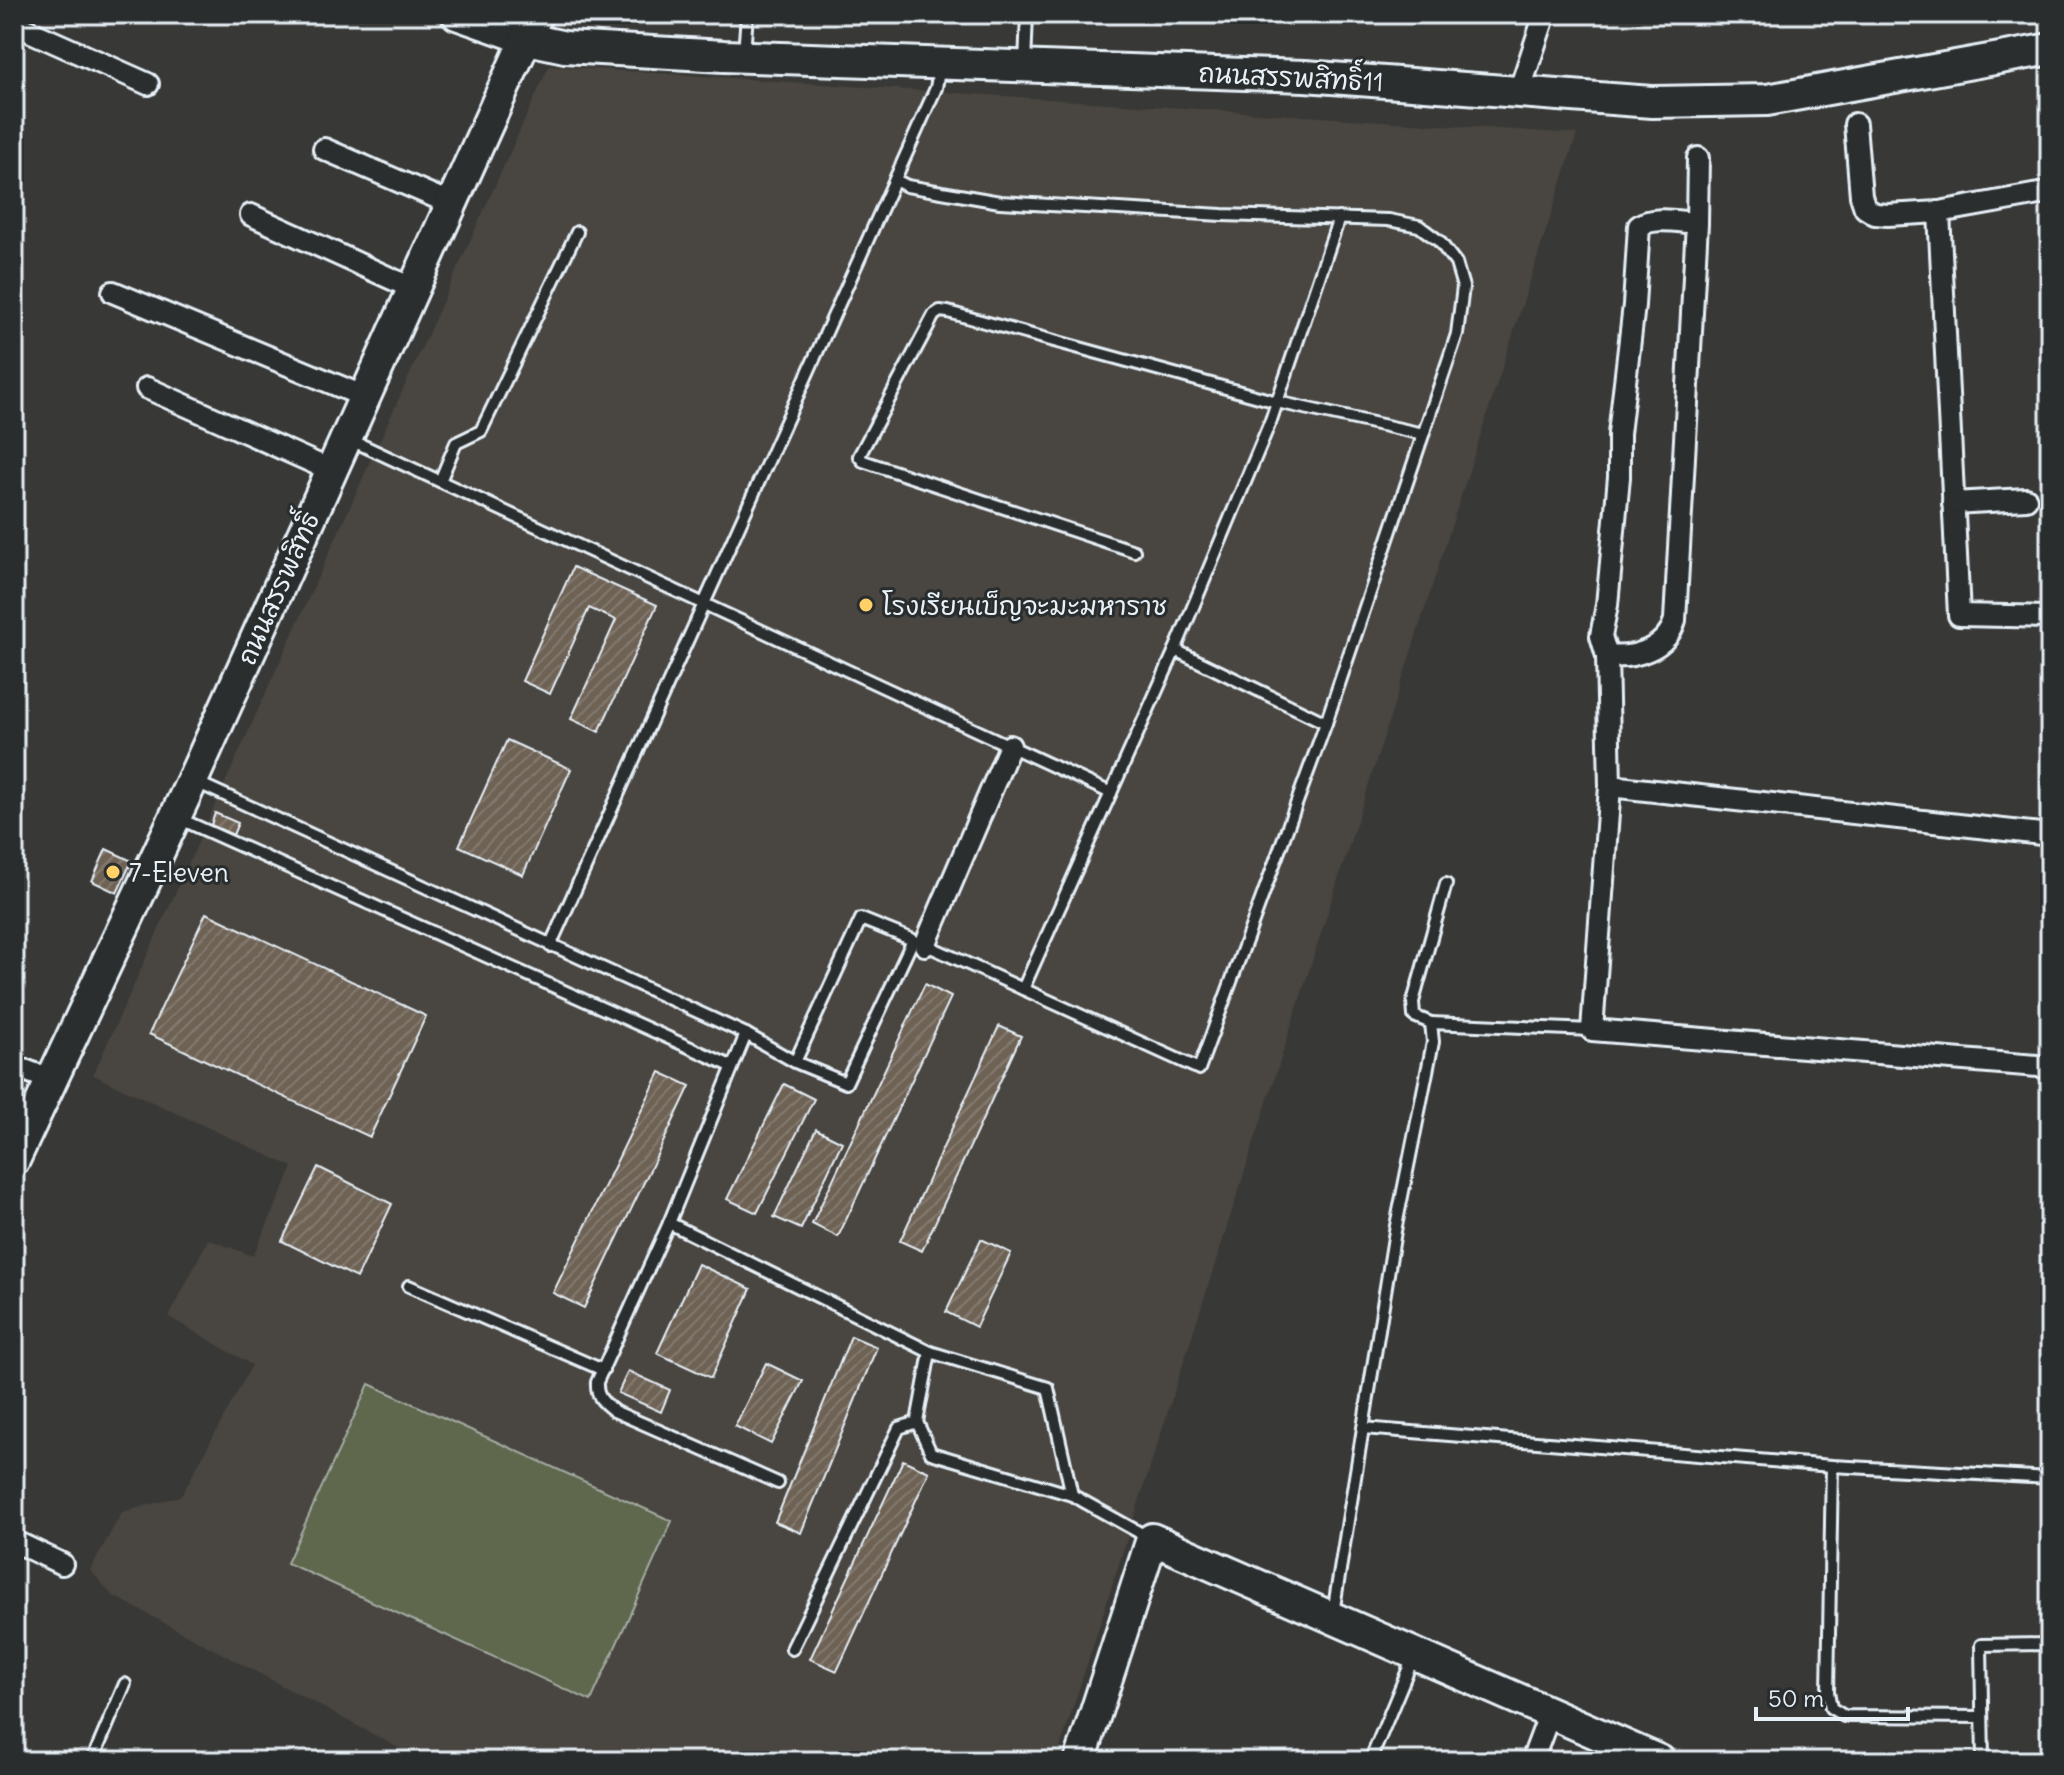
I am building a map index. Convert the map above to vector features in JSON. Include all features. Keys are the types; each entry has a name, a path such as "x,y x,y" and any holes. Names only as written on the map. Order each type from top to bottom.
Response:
{"street":[{"name":"ถนนสรรพสิทธิ์11","path":"457,14 533,26 565,47 1305,76 1652,102 1767,100 2050,49"},
{"path":"1519,92 1545,14"},
{"path":"18,23 148,84"},
{"name":"ถนนสรรพสิทธิ์","path":"14,1160 192,781 533,26"},
{"path":"1855,124 1861,196 1865,208 1875,214 1939,212 2050,192"},
{"path":"324,149 454,205"},
{"path":"1607,656 1626,658 1658,645 1671,635 1675,620 1698,158"},
{"path":"1939,212 1959,615 2050,617"},
{"path":"251,215 414,289"},
{"path":"1697,223 1646,221 1638,231 1634,305 1619,434 1619,477 1607,605 1601,636 1607,656 1610,786 1592,1030 2050,1067"},
{"path":"113,292 365,397"},
{"path":"147,388 330,470"},
{"path":"1953,503 2026,499"},
{"path":"919,942 1010,746"},
{"path":"1610,786 2050,835"},
{"path":"14,1066 51,1080"},
{"path":"1080,1761 1152,1539 1550,1713 1624,1754 1660,1761"},
{"path":"14,1541 62,1564"},
{"path":"1532,1761 1550,1713"}],"lane":[{"path":"744,56 747,14"},
{"path":"1025,67 1027,14"},
{"path":"550,946 936,88 941,63"},
{"path":"795,1062 861,919 919,942 1199,1069 1326,723 1457,334 1463,287 1456,263 1439,241 1419,226 1389,220 1222,215 1000,202 907,186 895,180"},
{"path":"1023,989 1175,650 1277,402 1339,218"},
{"path":"440,481 456,443 481,431 577,232"},
{"path":"1134,551 863,461 859,456 862,449 934,315 940,311 948,312 1277,402 1423,434"},
{"path":"346,438 1111,793"},
{"path":"1175,650 1326,723"},
{"path":"192,781 746,1034 795,1062 846,1083 919,942"},
{"path":"175,817 731,1066"},
{"path":"1446,884 1413,1002 1414,1016 1431,1023 1592,1030"},
{"path":"1332,1619 1395,1231 1433,1042 1431,1023"},
{"path":"746,1034 596,1392 601,1401 614,1411 778,1483"},
{"path":"669,1223 930,1352 1048,1388 1072,1495"},
{"path":"409,1286 603,1370"},
{"path":"930,1352 917,1422 931,1453 1072,1495 1152,1539"},
{"path":"792,1649 899,1428 917,1422"},
{"path":"1363,1428 1832,1466 2050,1478"},
{"path":"1832,1466 1828,1692 1831,1708 1844,1716 1982,1717"},
{"path":"1983,1761 1981,1645 2050,1644"},
{"path":"1370,1761 1414,1656"},
{"path":"92,1761 125,1684"}],"shaded area":[{"name":"โรงเรียนเบ็ญจะมะมหาราช","path":"549,66 1577,134 1056,1761 423,1761 112,1595 90,1570 122,1512 181,1496 252,1365 169,1317 208,1239 253,1256 293,1167 93,1075"}],"green space":[{"path":"369,1384 672,1521 591,1701 287,1563"}],"building":[{"path":"573,567 657,605 599,732 571,719 616,620 589,608 550,694 522,681"},
{"path":"507,740 571,769 523,875 459,846"},
{"path":"215,813 238,823 233,835 211,825"},
{"path":"106,849 132,861 117,893 92,881"},
{"path":"206,913 426,1016 370,1137 149,1034"},
{"path":"925,984 951,997 838,1237 812,1224"},
{"path":"999,1026 1021,1036 922,1251 900,1241"},
{"path":"660,1072 690,1086 584,1308 553,1293"},
{"path":"784,1084 814,1099 757,1213 727,1199"},
{"path":"816,1129 842,1142 801,1229 774,1217"},
{"path":"318,1167 392,1204 357,1278 282,1241"},
{"path":"981,1239 1011,1253 976,1327 946,1312"},
{"path":"698,1264 751,1289 711,1378 657,1353"},
{"path":"14,1324 25,1330 18,1344 14,1341"},
{"path":"851,1336 877,1347 801,1533 775,1522"},
{"path":"766,1363 803,1381 771,1444 735,1426"},
{"path":"628,1371 670,1390 661,1412 618,1393"},
{"path":"903,1460 929,1472 837,1671 810,1659"}],"place":[{"name":"โรงเรียนเบ็ญจะมะมหาราช","path":"866,605"},
{"name":"7-Eleven","path":"113,872"}]}
